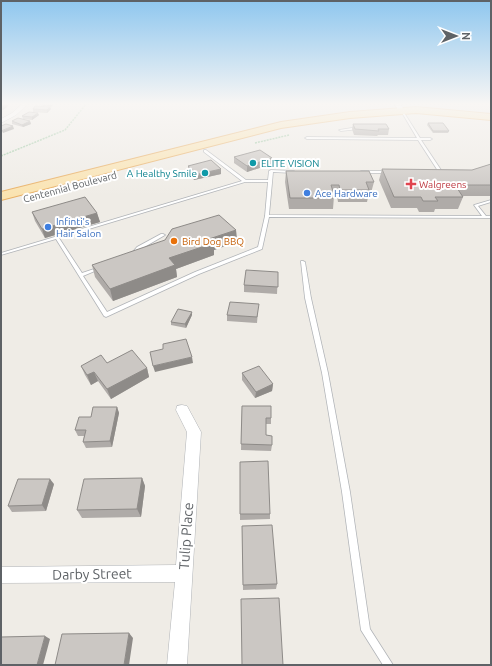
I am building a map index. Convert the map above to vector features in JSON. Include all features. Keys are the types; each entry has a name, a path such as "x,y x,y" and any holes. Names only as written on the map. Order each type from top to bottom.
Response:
{"main road":[{"name":"Centennial Boulevard","path":"1,196 244,134"},
{"name":"Centennial Boulevard","path":"1,205 269,134"}],"street":[{"name":"Tulip Place","path":"178,665 194,432 182,410"},
{"name":"Darby Street","path":"1,575 184,573"}],"lane":[{"path":"417,134 441,172"},
{"path":"306,138 430,139"},
{"path":"205,151 245,181"},
{"path":"57,238 106,315 197,273 260,248 267,216 271,171 298,172"},
{"path":"357,172 394,172"},
{"path":"434,172 448,172"},
{"path":"1,254 245,181 269,181"},
{"path":"485,217 476,205 491,202"},
{"path":"267,216 491,217"},
{"path":"126,258 132,255 139,248 163,235"},
{"path":"302,262 308,298 325,373 346,492 366,630 388,665"},
{"path":"81,275 107,265"}],"path":[{"path":"1,156 55,134"}],"building":[{"path":"260,150 272,158 247,166 234,157"},
{"path":"211,160 221,169 194,175 191,172 194,171 188,166"},
{"path":"491,164 491,185 455,185 463,197 435,197 438,201 423,201 421,197 394,197 382,169 472,170"},
{"path":"286,171 369,171 374,182 366,182 369,190 340,190 339,185 331,185 335,198 290,198"},
{"path":"85,197 97,213 42,229 32,212"},
{"path":"219,215 236,230 209,239 214,243 169,258 175,265 110,289 92,265 165,240 172,229"},
{"path":"246,270 278,272 278,287 244,285"},
{"path":"230,302 259,304 257,317 227,315"},
{"path":"178,309 192,312 185,324 171,322"},
{"path":"186,339 192,357 153,366 150,352 163,349 163,344"},
{"path":"132,350 147,368 107,389 94,372 87,375 81,366 101,355 107,363"},
{"path":"259,366 273,384 256,392 242,373"},
{"path":"242,406 271,406 271,418 266,418 266,435 272,436 272,445 241,444"},
{"path":"93,407 117,407 110,441 83,442 86,430 75,430 79,417 91,417"},
{"path":"268,461 270,514 240,514 240,462"},
{"path":"142,478 137,509 77,510 84,479"},
{"path":"18,479 50,479 42,505 8,506"},
{"path":"272,525 277,584 243,585 242,526"},
{"path":"279,598 283,665 242,665 241,599"},
{"path":"129,633 124,665 55,665 62,634"},
{"path":"45,636 37,665 1,665 1,637"}],"place":[{"name":"ELITE VISION","path":"253,163"},
{"name":"A Healthy Smile","path":"205,173"},
{"name":"Walgreens","path":"411,184"},
{"name":"Ace Hardware","path":"307,193"},
{"name":"Infinti's Hair Salon","path":"48,227"},
{"name":"Bird Dog BBQ","path":"174,241"}]}
